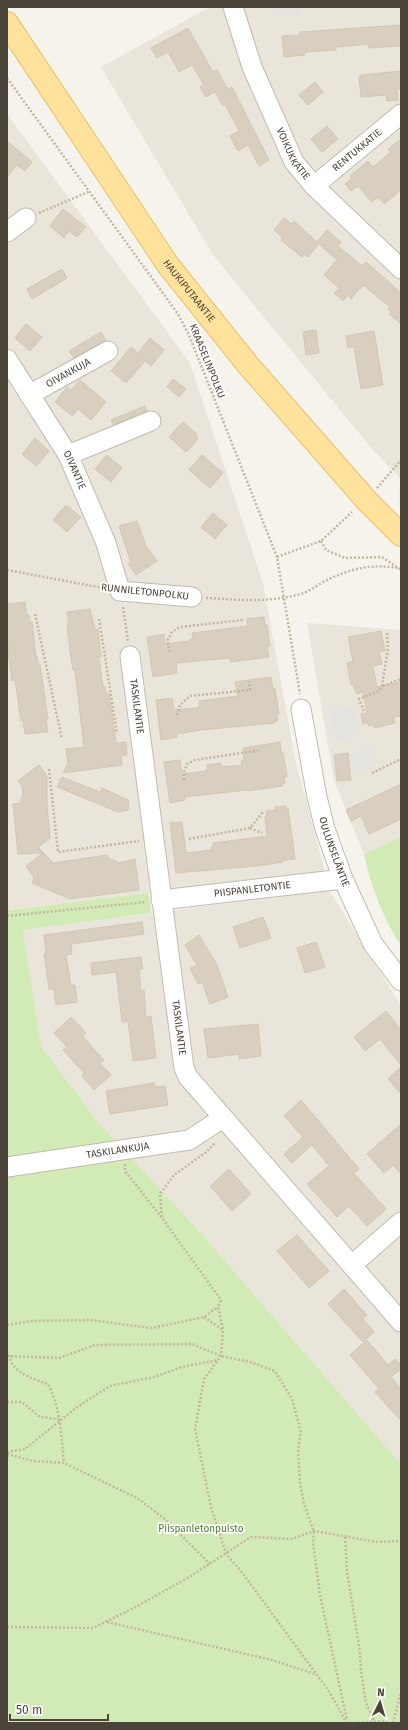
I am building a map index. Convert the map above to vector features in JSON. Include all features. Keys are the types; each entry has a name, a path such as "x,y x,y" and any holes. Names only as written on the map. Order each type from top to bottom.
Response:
{"main road":[{"name":"HAUKIPUTAANTIE","path":"7,23 168,265 248,365 368,502 401,535"}],"street":[{"name":"VOIKUKKATIE","path":"233,7 252,67 278,130 294,162 314,186 401,268"},
{"name":"RENTUKKATIE","path":"314,186 401,114"},
{"path":"7,232 26,218"},
{"name":"OIVANKUJA","path":"29,395 108,351"},
{"name":"OIVANTIE","path":"7,359 68,455 106,543 120,591"},
{"path":"68,455 151,421"},
{"name":"RUNNILETONPOLKU","path":"120,591 192,597"},
{"name":"TASKILANTIE","path":"130,656 184,1068 188,1077 226,1122 401,1322"},
{"name":"OULUNSELÄNTIE","path":"302,700 317,797 325,828 343,879 373,944 401,981"},
{"name":"PIISPANLETONTIE","path":"161,900 343,879"},
{"name":"TASKILANKUJA","path":"7,1167 189,1140 226,1122"},
{"path":"352,1265 401,1222"}],"path":[{"name":"KRAASELINPOLKU","path":"7,78 88,192 178,314 189,335 277,557 302,700"},
{"path":"26,218 88,192"},
{"path":"374,491 401,460"},
{"path":"401,490 401,503"},
{"path":"277,557 321,541 352,512"},
{"path":"321,541 326,550 345,558 382,557 400,569"},
{"name":"RUNNILETONPOLKU","path":"192,597 250,601 284,597 305,592 347,571 369,566 400,569"},
{"name":"RUNNILETONPOLKU","path":"7,570 120,591"},
{"path":"120,591 130,656"},
{"path":"35,614 62,739"},
{"path":"99,619 117,734"},
{"path":"170,652 167,641 172,632 180,627 244,620"},
{"path":"364,711 359,699 379,691 382,686 388,648 386,633"},
{"path":"382,686 401,679"},
{"path":"177,715 180,705 190,696 250,690 248,680"},
{"path":"184,780 184,772 187,764 195,760 261,750"},
{"path":"372,772 401,759"},
{"path":"49,769 58,852 153,840"},
{"path":"250,828 263,812"},
{"path":"189,839 250,828 262,833"},
{"path":"7,916 161,900"},
{"path":"162,1218 160,1194 174,1175 206,1154 226,1122"},
{"path":"124,1157 125,1171 162,1218 221,1300 218,1308 223,1330 222,1356 204,1379 194,1429 212,1507 226,1554 241,1571 328,1690 347,1723"},
{"path":"7,1325 32,1321 90,1320 152,1328 204,1316 218,1308"},
{"path":"204,1316 223,1330"},
{"path":"64,1463 60,1420 55,1398 48,1384 29,1377 10,1363 8,1356 59,1358 96,1345 192,1344 234,1360 250,1362 275,1371 292,1399 301,1432 298,1449 300,1483 304,1504 314,1531 320,1595 347,1723"},
{"path":"7,1453 25,1449 60,1420 110,1386 154,1377 182,1367 218,1360"},
{"path":"7,1402 22,1402 40,1417 60,1420"},
{"path":"7,1453 34,1461 64,1463 137,1498 166,1520 210,1564"},
{"path":"7,1627 93,1628 146,1602 210,1564 251,1537 291,1539 314,1531 378,1542 401,1541"},
{"path":"345,1537 347,1571 360,1652 360,1671 366,1703 374,1721"},
{"path":"106,1622 272,1660 316,1674"},
{"path":"394,1723 401,1692"},
{"path":"354,1723 374,1721 386,1721 388,1723"}],"shaded area":[{"path":"210,7 401,7 401,479 372,449 213,255 101,67"},
{"path":"267,7 299,7 299,14 278,16"},
{"path":"7,114 190,363 263,583 295,759 325,872 8,910"},
{"path":"307,623 401,630 401,837 364,854 334,780"},
{"path":"355,706 361,736 336,740 330,711"},
{"path":"372,745 379,763 352,776 349,755"},
{"path":"329,890 401,1006 401,1464 199,1231 97,1121 41,1046 23,930"}],"green space":[{"path":"401,837 401,945 388,924 378,901 364,854"},
{"name":"Piispanletonpuisto","path":"149,893 151,913 23,930 41,1046 97,1121 199,1231 401,1464 401,1723 7,1723 7,895 9,910"}],"building":[{"path":"401,25 401,46 369,48 369,44 336,47 336,50 305,52 305,55 284,57 282,36 300,35 300,32"},
{"path":"188,28 213,72 217,70 228,89 232,87 269,160 259,166 248,145 238,151 230,136 239,131 225,104 223,106 215,92 206,97 200,87 204,85 192,65 179,72 168,52 157,58 151,48"},
{"path":"401,71 401,89 397,89 398,100 387,101 386,95 361,97 359,77 361,77 361,75"},
{"path":"315,82 323,92 308,105 299,95"},
{"path":"327,126 338,139 322,152 311,139"},
{"path":"401,139 401,190 384,204 378,197 372,202 358,186 351,191 345,184 352,178 350,176 368,161 373,167 391,152 388,149"},
{"path":"7,141 32,162 25,171 17,165 7,177"},
{"path":"63,209 86,227 77,237 69,231 64,238 50,226"},
{"path":"284,218 291,224 294,221 317,242 327,230 341,242 338,246 362,266 366,262 388,281 401,293 401,324 389,314 391,312 388,309 390,307 363,285 351,299 348,295 343,301 334,293 339,288 324,275 337,260 319,244 308,257 303,254 302,257 281,240 283,238 274,230"},
{"path":"62,269 67,278 32,299 27,289"},
{"path":"26,324 42,337 30,351 15,338"},
{"path":"316,330 319,353 306,355 303,332"},
{"path":"374,331 383,385 361,389 354,347 348,348 346,336"},
{"path":"101,332 106,341 74,358 69,351"},
{"path":"150,338 164,350 151,366 145,361 126,383 111,371 131,347 138,353"},
{"path":"173,379 186,389 179,397 167,387"},
{"path":"80,380 106,402 91,420 78,409 72,416 55,402 67,387 71,390"},
{"path":"145,406 147,411 113,425 111,420"},
{"path":"183,422 197,434 196,436 198,439 186,452 169,437"},
{"path":"35,438 49,451 36,466 22,454"},
{"path":"107,455 122,468 111,482 95,469"},
{"path":"202,455 223,473 210,488 189,470"},
{"path":"66,505 81,517 67,532 53,520"},
{"path":"213,513 227,525 215,539 201,527"},
{"path":"137,521 146,546 157,561 136,575 128,564 131,563 119,526"},
{"path":"25,602 27,615 29,615 30,623 32,622 36,656 38,664 40,664 48,719 46,719 48,732 25,734 23,720 21,721 15,680 12,681 8,652 7,604"},
{"path":"90,609 95,629 98,629 101,657 99,657 103,687 105,686 106,694 109,693 116,743 126,742 127,755 121,756 122,765 63,773 68,763 66,749 84,747 75,670 73,670 70,652 67,612"},
{"path":"264,617 265,626 267,625 270,646 267,646 269,657 231,662 230,658 176,663 177,673 153,677 147,637 164,634 165,644 190,641 190,639 193,638 192,633 248,626 247,619"},
{"path":"381,631 385,651 379,652 382,664 373,666 377,687 401,682 401,716 394,717 395,723 374,728 374,725 369,726 368,723 363,724 361,714 367,713 363,692 357,694 353,685 351,685 347,663 353,661 348,637"},
{"path":"271,677 273,689 275,688 279,714 277,714 278,720 275,721 275,723 201,730 176,734 177,737 161,740 156,700 172,698 174,710 196,708 200,706 199,701 238,696 235,682"},
{"path":"280,742 287,777 284,777 285,783 282,784 283,786 184,797 185,800 170,803 164,762 180,760 182,774 205,771 208,769 207,765 221,763 222,767 242,765 241,761 244,760 243,748"},
{"path":"348,753 351,780 337,781 334,755"},
{"path":"39,765 47,776 47,804 50,838 38,847 53,863 107,855 107,857 119,863 135,859 139,890 70,899 32,883 34,878 26,866 43,853 18,854 13,804 20,803 23,795 22,786 18,781"},
{"path":"62,777 100,792 102,788 128,800 129,810 118,812 57,787"},
{"path":"401,784 401,819 369,834 361,816 351,821 346,810"},
{"path":"286,806 286,809 288,808 295,859 257,866 176,873 170,823 182,822 186,853 212,850 211,847 214,847 213,843 267,836 266,811 276,810 275,807"},
{"path":"263,917 271,938 240,948 233,927"},
{"path":"142,922 144,934 71,944 72,954 66,955 71,985 75,985 77,1002 56,1005 54,989 49,989 44,954 46,953 44,935"},
{"path":"199,935 217,965 228,997 210,1004 202,982 198,984 190,968 197,965 185,945"},
{"path":"316,942 325,967 305,973 297,948"},
{"path":"141,957 143,969 139,969 141,991 144,990 146,1017 151,1016 156,1058 133,1061 128,1021 122,1022 116,972 92,975 91,963"},
{"path":"386,1011 401,1030 401,1065 380,1039 365,1051 354,1037"},
{"path":"71,1017 86,1033 82,1036 104,1060 100,1063 111,1075 94,1090 82,1076 84,1073 63,1050 67,1047 54,1033"},
{"path":"258,1024 261,1056 239,1059 239,1054 208,1058 204,1029"},
{"path":"401,1067 401,1094 388,1079"},
{"path":"154,1083 155,1087 165,1086 168,1105 110,1114 106,1091"},
{"path":"301,1100 359,1169 354,1173 386,1209 367,1226 349,1206 337,1217 307,1184 329,1166 312,1145 292,1163 284,1154 303,1137 284,1116"},
{"path":"401,1124 401,1174 393,1165 384,1173 367,1154"},
{"path":"229,1169 251,1194 232,1211 210,1186"},
{"path":"297,1235 329,1271 309,1288 277,1251"},
{"path":"344,1289 367,1315 363,1319 374,1332 363,1342 328,1304"},
{"path":"367,1340 388,1365 395,1359 401,1365 401,1369 391,1377 401,1389 401,1421 375,1392 379,1389 350,1355"}]}
